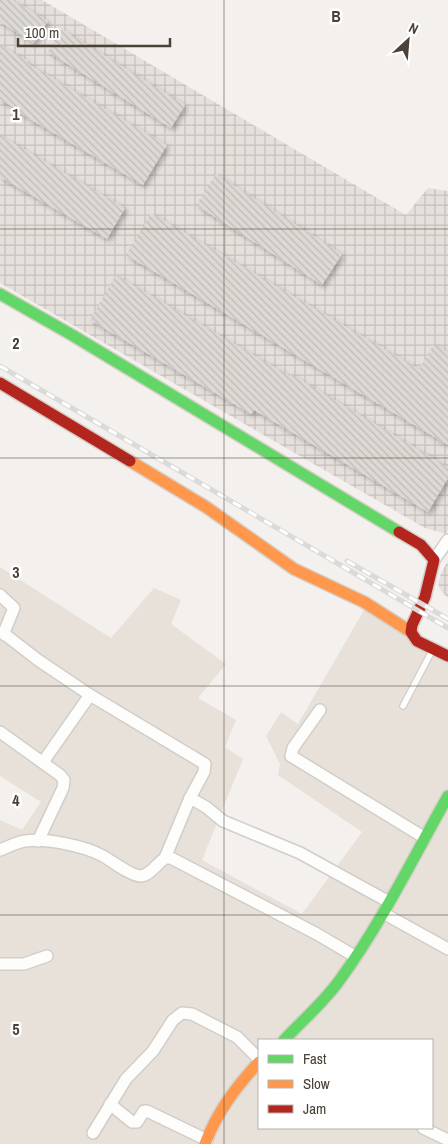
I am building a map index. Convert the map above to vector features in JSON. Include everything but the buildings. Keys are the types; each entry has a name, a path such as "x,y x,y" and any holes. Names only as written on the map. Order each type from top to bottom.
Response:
{"main road":[{"path":"0,294 72,335 413,540 428,551 434,560 425,597 412,625 411,632"},
{"path":"0,383 198,503 294,569 369,605 411,632 412,636 418,641 448,656"},
{"path":"287,1039 338,983 356,957 383,913 448,796"},
{"path":"206,1142 223,1104 258,1061"}],"street":[{"path":"434,560 448,540"},
{"path":"0,595 14,608 5,630 5,635 90,695 205,764 204,772 190,798 165,858 148,873 140,876 131,873 92,850 38,841 19,842 0,850"},
{"path":"43,762 90,695"},
{"path":"320,710 293,748 291,756 425,838"},
{"path":"0,732 60,774 64,783 38,841"},
{"path":"190,798 206,807 224,821 293,850 389,902"},
{"path":"165,858 175,859 317,934 356,957"},
{"path":"383,913 448,949"},
{"path":"0,964 24,964 47,956"},
{"path":"92,1133 129,1075 153,1051 174,1020 182,1013 192,1014 237,1038 258,1059"},
{"path":"110,1104 134,1122 138,1120 144,1111 148,1111 206,1142"},
{"path":"425,1129 448,1140"}],"lane":[{"path":"403,706 433,649"}],"shaded area":[{"path":"0,0 42,0 406,215 428,188 448,191 448,530 446,534 425,528 0,283"},
{"path":"448,561 448,598 441,591 438,584 441,573"},
{"path":"0,567 111,638 154,588 181,600 171,624 226,664 198,698 236,720 225,747 243,759 202,860 302,914 362,832 278,775 280,764 266,736 281,712 298,724 364,610 448,658 448,1144 0,1144 0,820 22,830 41,802 0,776"}],"railway":[{"path":"0,366 448,628"},
{"path":"347,561 448,619"}],"traffic: fast":[{"path":"0,294 72,335 399,532"},
{"path":"285,1039 327,996 369,937 448,796"}],"traffic: slow":[{"path":"130,461 206,507 294,569 364,602 411,632"},
{"path":"205,1144 215,1121 228,1100 258,1063"}],"traffic: jam":[{"path":"0,383 130,461"},
{"path":"399,532 421,545 434,560 425,597 412,625 411,632 417,641 448,656"}]}
